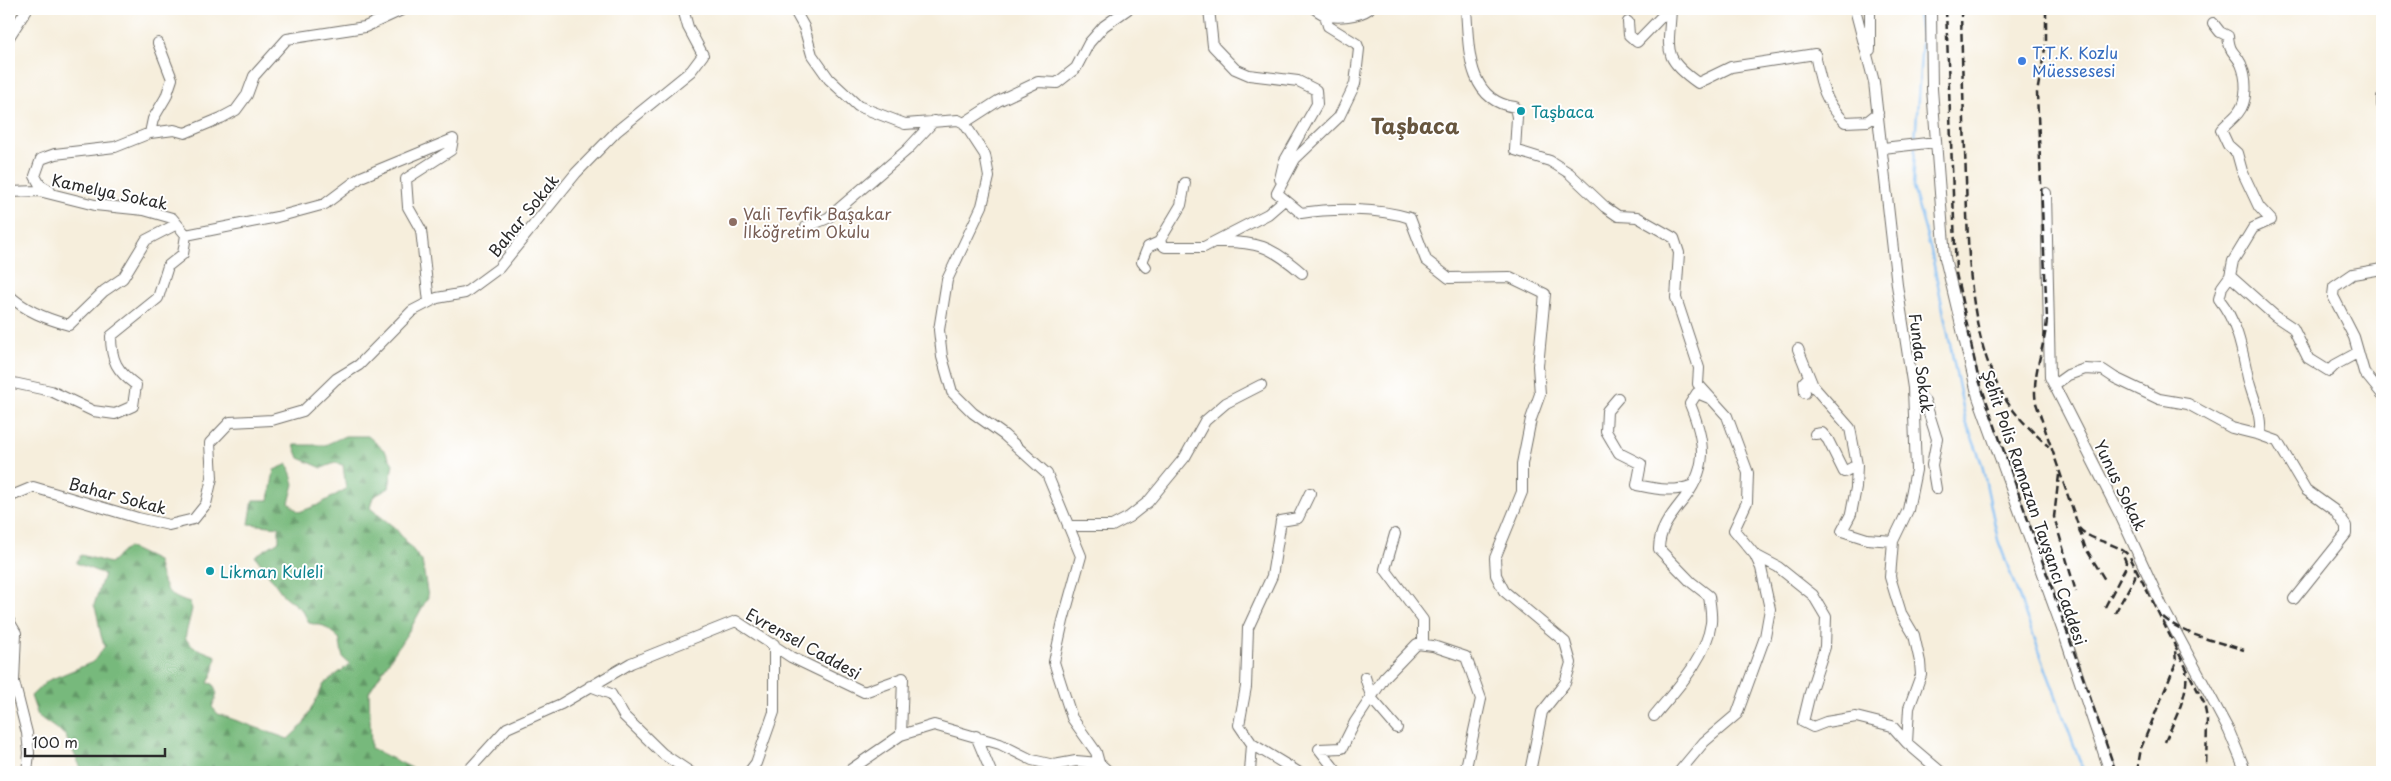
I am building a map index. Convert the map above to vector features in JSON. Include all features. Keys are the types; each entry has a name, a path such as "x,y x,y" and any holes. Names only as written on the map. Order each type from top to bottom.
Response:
{"street":[{"path":"9,37 27,9"},
{"path":"55,194 40,185 35,176 41,159 55,154 115,147 150,133 174,130 185,133 222,118 236,110 247,95 254,76 287,39 365,27 404,9"},
{"name":"Bahar Sokak","path":"9,496 33,487 138,518 169,525 194,519 206,504 212,478 210,443 230,422 272,420 303,411 336,379 359,365 412,311 437,298 465,293 498,268 576,173 617,131 691,71 703,55 688,27 683,9"},
{"path":"794,9 804,27 812,55 829,79 858,106 905,124 958,120 964,123 985,155 989,177 982,206 947,280 938,330 942,357 952,392 973,413 1004,435 1047,474 1081,556 1054,662 1072,718 1096,752 1099,763 1109,772"},
{"path":"964,123 998,101 1038,82 1057,83 1076,68 1089,43 1104,26 1128,9"},
{"path":"1209,9 1213,46 1235,69 1249,75 1298,81 1316,90 1317,104 1284,162 1280,197"},
{"path":"1314,9 1325,15 1348,16 1369,9"},
{"path":"1466,9 1470,56 1474,76 1485,93 1503,106 1515,107 1517,117 1514,135 1515,150 1550,161 1570,173 1605,207 1618,216 1637,217 1674,238 1679,253 1676,298 1699,368 1698,384 1727,416 1748,473 1747,502 1734,530 1755,555 1761,568 1770,609 1765,637 1737,714 1704,742 1679,772"},
{"path":"1628,22 1629,36 1637,42 1670,9"},
{"path":"1670,9 1669,54 1681,71 1698,83 1731,67 1816,54 1822,90 1832,109 1844,122 1868,121 1878,113"},
{"name":"Funda Sokak","path":"1854,9 1870,65 1878,113 1897,286 1913,388 1916,470 1908,510 1893,541 1890,577 1901,613 1914,635 1920,662 1921,675 1909,708 1907,743"},
{"path":"1870,9 1870,65"},
{"name":"Şehit Polis Ramazan Tavşancı Caddesi","path":"1931,9 1932,89 1945,258 1978,397 2110,772"},
{"path":"1159,242 1165,248 1204,247 1268,214 1280,197 1294,159 1339,117 1355,84 1359,49 1357,44 1328,26 1325,15"},
{"path":"2213,23 2220,32 2228,36 2230,50 2240,62 2245,75 2245,100 2238,113 2221,130 2228,145 2237,153 2242,171 2259,207 2270,220 2253,228 2234,261 2230,276 2222,287 2219,299 2229,312 2238,334 2248,380 2261,418 2260,435"},
{"path":"150,133 153,119 166,97 172,79 158,42"},
{"path":"2382,98 2382,105"},
{"path":"806,227 828,218 907,150 934,121"},
{"path":"9,382 51,391 93,411 115,414 133,406 136,385 121,373 111,352 111,336 158,298 168,266 183,254 186,235 277,217 325,204 361,177 453,139 451,150 406,179 408,207 421,230 429,302"},
{"path":"1882,148 1936,142"},
{"path":"1146,267 1142,262 1148,247 1159,242 1181,205 1185,183"},
{"name":"Kamelya Sokak","path":"9,192 39,191 95,205 144,210 172,218 186,235"},
{"name":"Yunus Sokak","path":"2046,192 2050,377 2122,518 2162,606 2228,732 2246,772"},
{"path":"1280,197 1301,213 1330,208 1392,212 1410,218 1426,260 1449,278 1510,277 1545,294 1538,366 1540,394 1531,419 1522,464 1522,492 1495,558 1496,574 1504,591 1564,642 1571,663 1565,683 1542,712 1530,772"},
{"path":"9,295 14,301 44,318 69,325 104,291 123,278 146,240 176,224"},
{"path":"1212,242 1246,242 1279,253 1302,273"},
{"path":"2382,268 2353,274 2334,287 2333,296 2354,337 2357,353 2364,372 2382,394"},
{"path":"2230,276 2275,316 2293,328 2308,358 2329,371 2335,365 2357,353"},
{"path":"1798,349 1808,378 1835,414 1850,428 1858,465 1851,514 1842,531 1867,539 1893,541"},
{"path":"2054,384 2068,374 2085,369 2103,370 2115,378 2159,399 2188,404 2232,428 2260,435 2276,442 2306,490 2334,510 2346,526 2346,534 2294,600"},
{"path":"1805,393 1804,382 1808,378"},
{"path":"1068,526 1112,526 1129,516 1148,502 1185,457 1206,421 1226,403 1261,385"},
{"path":"1913,388 1925,401 1937,439 1932,465 1936,489"},
{"path":"1654,716 1684,679 1704,645 1711,622 1709,596 1691,582 1659,549 1659,537 1669,518 1693,485 1704,455 1699,425 1690,404 1697,393 1710,398"},
{"path":"1618,398 1607,411 1606,430 1618,453 1641,464 1636,485 1663,491 1682,490 1693,485"},
{"path":"1815,434 1822,433 1828,440 1844,472 1858,465"},
{"path":"1298,772 1252,744 1239,725 1246,687 1248,628 1272,576 1281,521 1298,518 1310,493"},
{"path":"1395,534 1385,569 1423,620 1423,645"},
{"path":"1755,555 1778,567 1813,595 1826,617 1826,647 1810,693 1803,722 1813,727 1826,722 1856,716 1892,726 1907,743 1940,772"},
{"path":"9,621 16,634 14,682 27,733 29,753 26,772"},
{"name":"Evrensel Caddesi","path":"467,772 507,728 561,704 631,663 736,621 791,656 864,692 903,678 904,698 901,735"},
{"path":"749,772 756,763 774,712 774,644"},
{"path":"1337,772 1319,749 1342,748 1355,722 1372,699 1384,678 1416,644 1433,646 1466,656 1481,699 1464,772"},
{"path":"1364,677 1372,699 1397,728"},
{"path":"590,686 611,694 624,716 663,754 690,772"},
{"path":"850,770 901,735 934,725 1000,744 1032,760 1054,765 1076,761 1099,763"},
{"path":"976,736 991,772"},
{"path":"1250,772 1252,744"}],"green space":[{"path":"345,436 368,436 385,451 393,464 389,488 373,497 370,508 395,528 422,561 428,597 412,626 369,692 371,748 420,772 83,772 65,735 38,716 31,696 47,681 93,662 105,646 94,605 104,574 76,563 81,555 110,563 128,547 157,561 166,588 174,596 190,603 192,609 185,638 193,647 216,656 214,670 208,683 213,684 217,694 212,707 218,714 288,739 303,725 324,684 350,664 343,658 339,638 324,626 309,623 303,611 284,596 255,556 279,541 279,527 249,524 253,500 269,500 274,470 288,464 294,484 289,503 299,512 318,505 346,489 343,465 335,463 322,468 299,458 294,445 325,445"}],"waterway":[{"path":"1915,142 1922,41 1917,9"},
{"path":"1915,147 1913,187 1931,251 1966,422 1982,464 1998,540 2084,772"}],"railway":[{"path":"1946,9 1956,273 1978,377 2116,772"},
{"path":"1961,9 1969,259 1981,341 1989,366 2005,398 2028,427 2049,447"},
{"path":"2046,9 2046,43 2037,93 2047,319 2035,382 2036,403 2079,528 2091,537 2118,548 2130,557 2204,703 2207,719 2206,772"},
{"path":"2059,475 2054,517 2076,592"},
{"path":"2079,529 2085,547 2105,580"},
{"path":"2105,607 2125,569 2126,562 2122,552"},
{"path":"2115,613 2135,577 2135,567"},
{"path":"2163,617 2181,629 2212,641 2244,650"},
{"path":"2137,772 2141,748 2176,663 2175,649"},
{"path":"2165,742 2183,698 2186,671"}],"place":[{"name":"T.T.K. Kozlu Müessesesi","path":"2022,61"},
{"name":"Taşbaca","path":"1521,111"},
{"name":"Vali Tevfik Başakar İlköğretim Okulu","path":"733,222"},
{"name":"Likman Kuleli","path":"210,571"}],"district":[{"name":"Taşbaca","path":"1415,125"}]}
